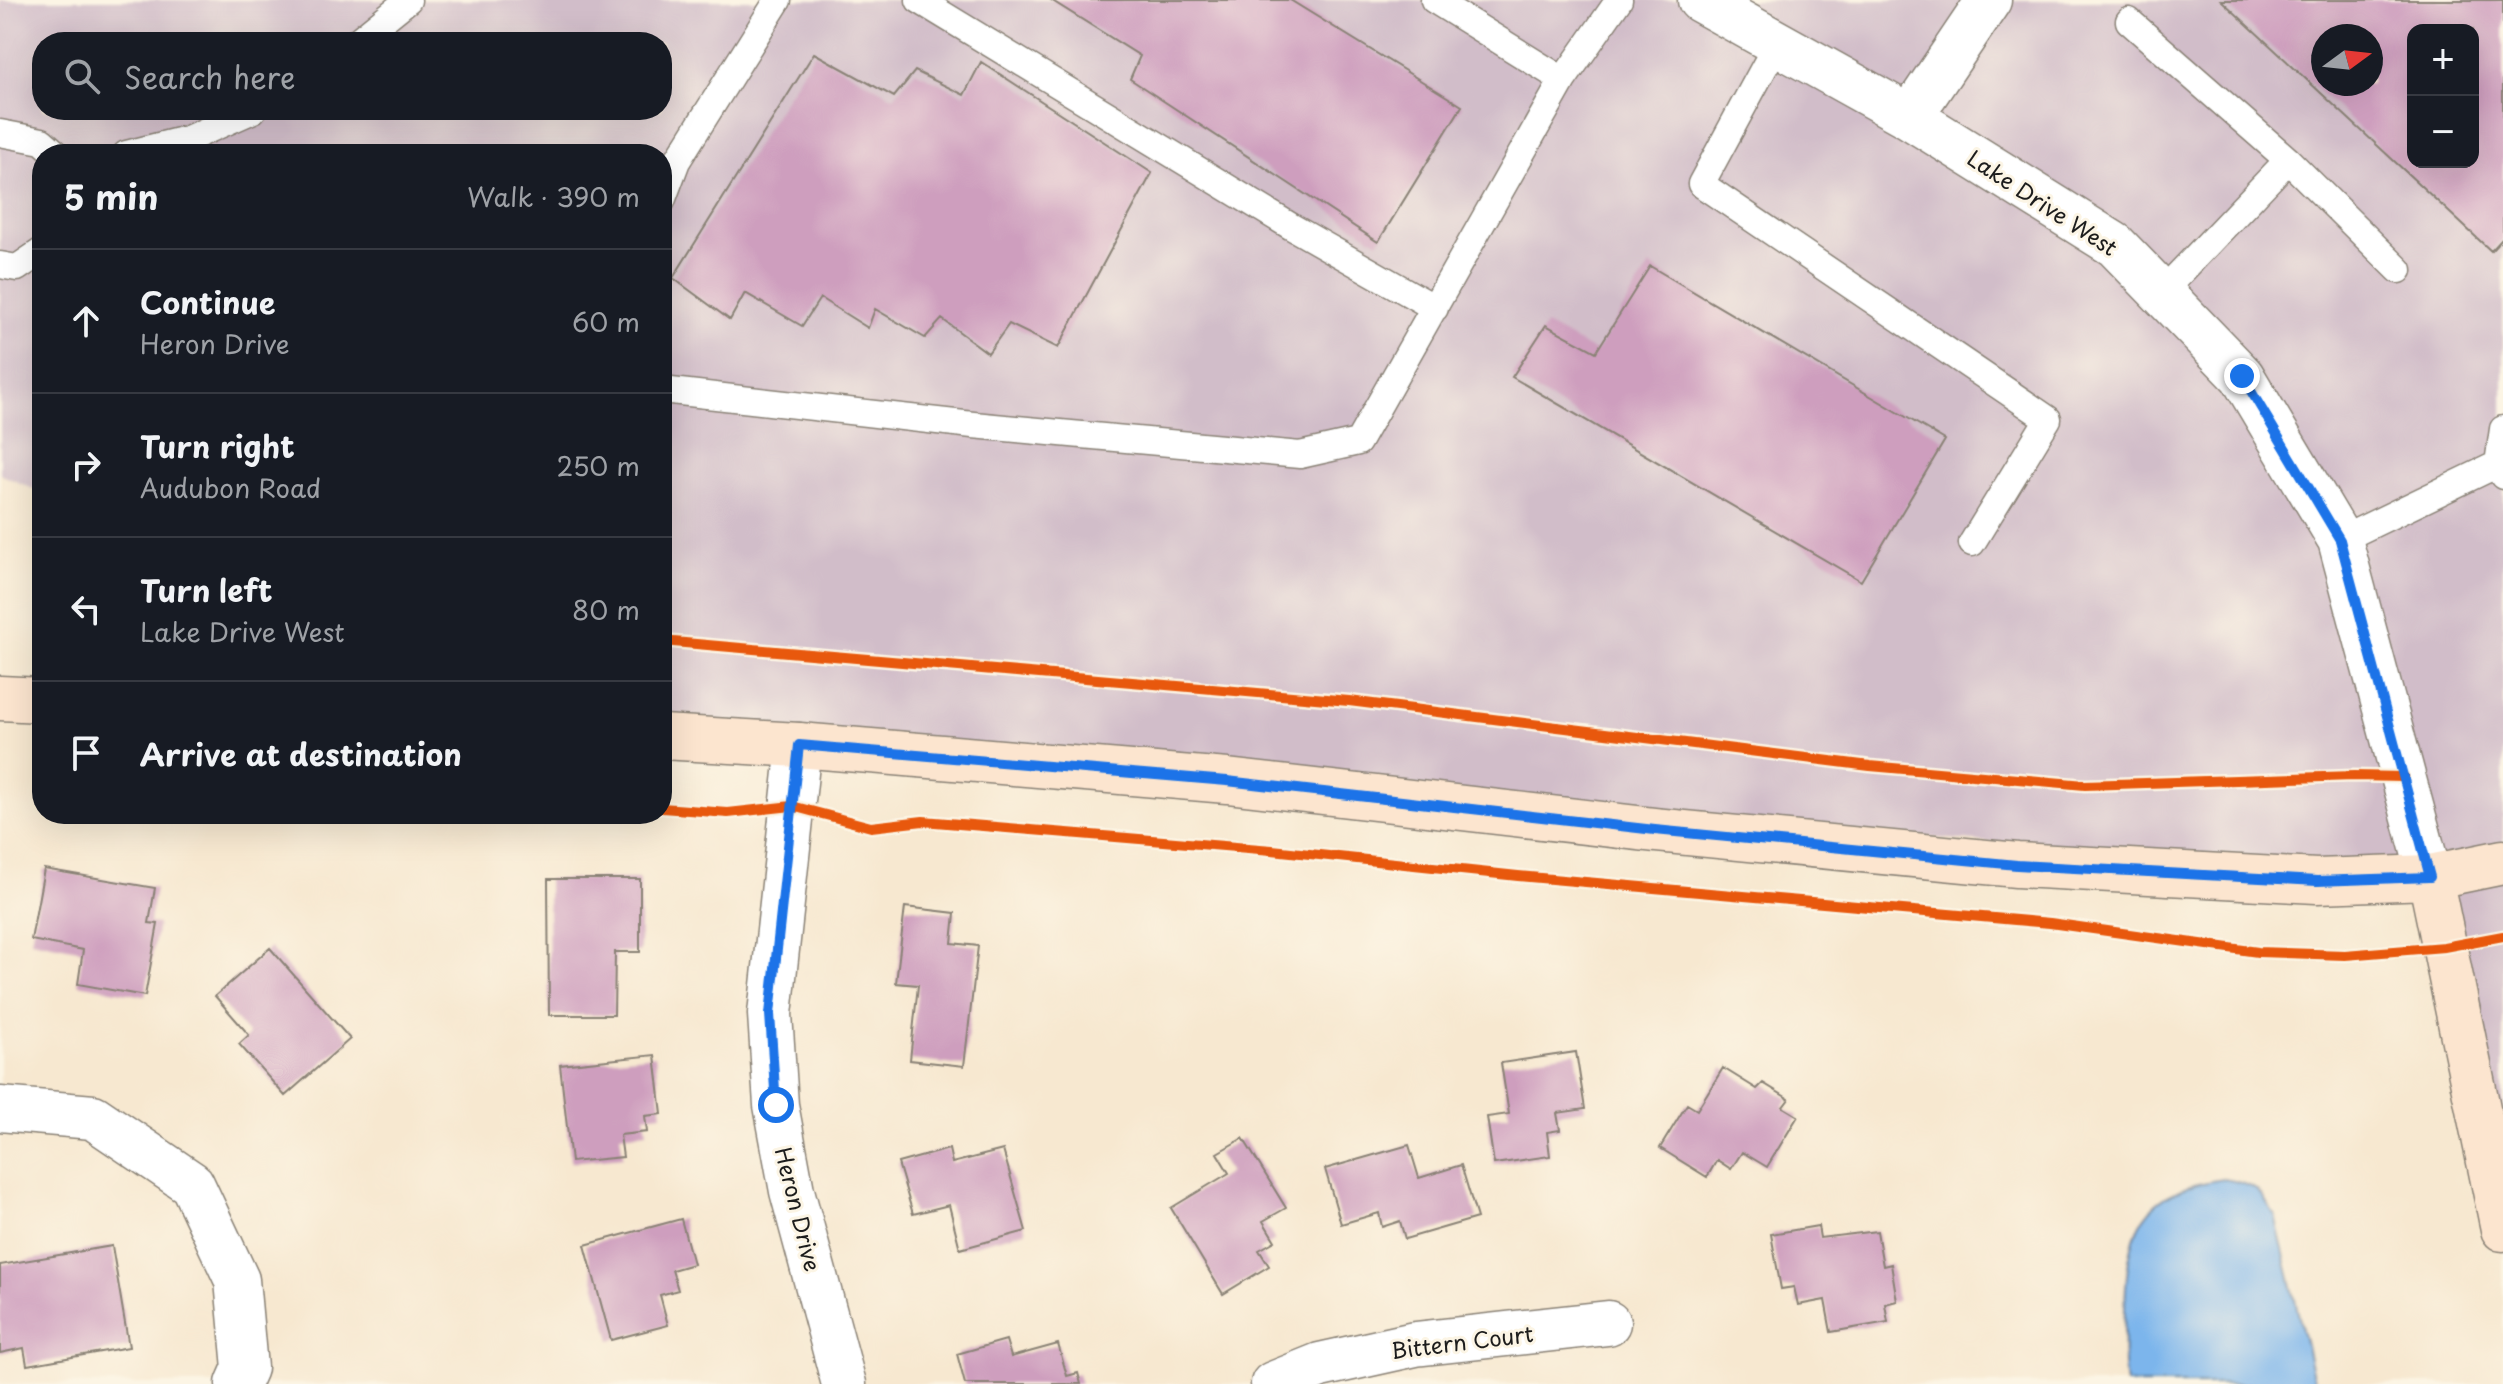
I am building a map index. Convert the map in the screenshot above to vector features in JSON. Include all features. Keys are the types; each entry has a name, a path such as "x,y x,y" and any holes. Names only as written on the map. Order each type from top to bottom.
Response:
{"street":[{"name":"Lake Drive West","path":"1700,0 1910,117 2115,245 2242,376 2340,540 2430,877 2503,1229"},
{"path":"1910,117 1989,0"},
{"path":"0,698 32,700"},
{"path":"672,738 799,745 1227,781 1655,830 2017,865 2317,881 2430,877 2503,862"},
{"name":"Heron Drive","path":"799,745 770,1014 776,1105 792,1191 844,1384"},
{"path":"0,1109 93,1117 192,1184 237,1280 245,1368 238,1384"},
{"name":"Bittern Court","path":"1273,1384 1320,1365 1415,1344 1608,1323"}],"lane":[{"path":"368,32 408,0"},
{"path":"672,174 677,161 778,0"},
{"path":"919,0 1292,227 1435,308"},
{"path":"1434,0 1563,80"},
{"path":"672,391 973,425 1300,455 1358,442 1563,80 1619,0"},
{"path":"2129,21 2288,160 2399,270"},
{"path":"1778,42 1701,184 2048,419 1972,543"},
{"path":"166,144 190,138 230,120"},
{"path":"0,133 45,144"},
{"path":"2161,293 2288,160"},
{"path":"0,265 17,268 32,258"},
{"path":"2340,540 2500,470 2503,429"}],"shaded area":[{"path":"0,0 2503,0 2503,1229 2430,877 672,738 672,144 32,144 32,488 0,474"}],"water":[{"path":"2224,1179 2255,1189 2275,1216 2315,1384 2126,1384 2126,1281 2129,1257 2143,1219 2156,1204 2173,1193"}],"building":[{"path":"1051,0 1290,0 1462,106 1378,242 1130,79 1140,56"},
{"path":"2221,0 2503,0 2503,238 2491,251 2324,96 2383,96 2383,24 2311,24 2311,84"},
{"path":"814,53 894,97 915,71 964,95 981,62 1152,173 1058,348 1009,324 988,353 942,319 925,338 875,309 868,328 820,298 802,326 745,293 730,320 673,278"},
{"path":"1650,266 1945,440 1861,581 1512,377 1546,325 1596,352"},
{"path":"44,869 155,888 149,923 158,924 145,996 78,984 83,950 31,940"},
{"path":"548,879 640,879 640,952 615,952 614,1015 549,1015"},
{"path":"905,907 955,913 952,943 978,946 964,1066 910,1060 918,985 896,983"},
{"path":"270,948 350,1039 285,1096 239,1044 249,1035 215,996"},
{"path":"1576,1052 1585,1109 1557,1113 1560,1130 1547,1132 1550,1156 1494,1164 1487,1117 1509,1114 1501,1063"},
{"path":"655,1055 662,1114 645,1116 647,1132 620,1135 623,1157 571,1162 560,1065"},
{"path":"1723,1068 1757,1089 1763,1083 1789,1099 1783,1107 1798,1116 1767,1167 1742,1152 1731,1169 1717,1160 1707,1177 1660,1148 1687,1104 1697,1110"},
{"path":"1243,1138 1286,1208 1263,1221 1275,1241 1259,1250 1269,1266 1223,1294 1171,1208 1229,1173 1217,1153"},
{"path":"1409,1145 1419,1178 1461,1165 1477,1218 1405,1239 1400,1221 1382,1227 1379,1213 1341,1224 1325,1169"},
{"path":"949,1149 952,1163 1003,1150 1026,1231 960,1249 949,1205 913,1214 898,1163"},
{"path":"681,1219 693,1264 672,1270 678,1290 660,1295 668,1325 611,1340 585,1245"},
{"path":"1818,1226 1820,1238 1877,1231 1883,1266 1891,1264 1897,1301 1885,1304 1888,1322 1831,1332 1825,1300 1798,1305 1794,1287 1781,1289 1771,1234"},
{"path":"112,1246 129,1347 27,1365 24,1348 0,1353 0,1265"},
{"path":"1006,1340 1011,1357 1058,1344 1067,1376 1078,1373 1081,1384 965,1384 957,1354"}],"cycle path":[{"path":"672,642 1349,701 1870,766 2085,785 2403,777"},
{"path":"672,809 728,813 792,806 871,827 923,821 1272,850 1518,876 2050,923 2258,952 2345,955 2444,947 2503,936"}],"route":[{"path":"776,1105 770,1014 799,745 1227,781 1655,830 2017,865 2317,881 2430,877 2340,540 2242,376"}]}
